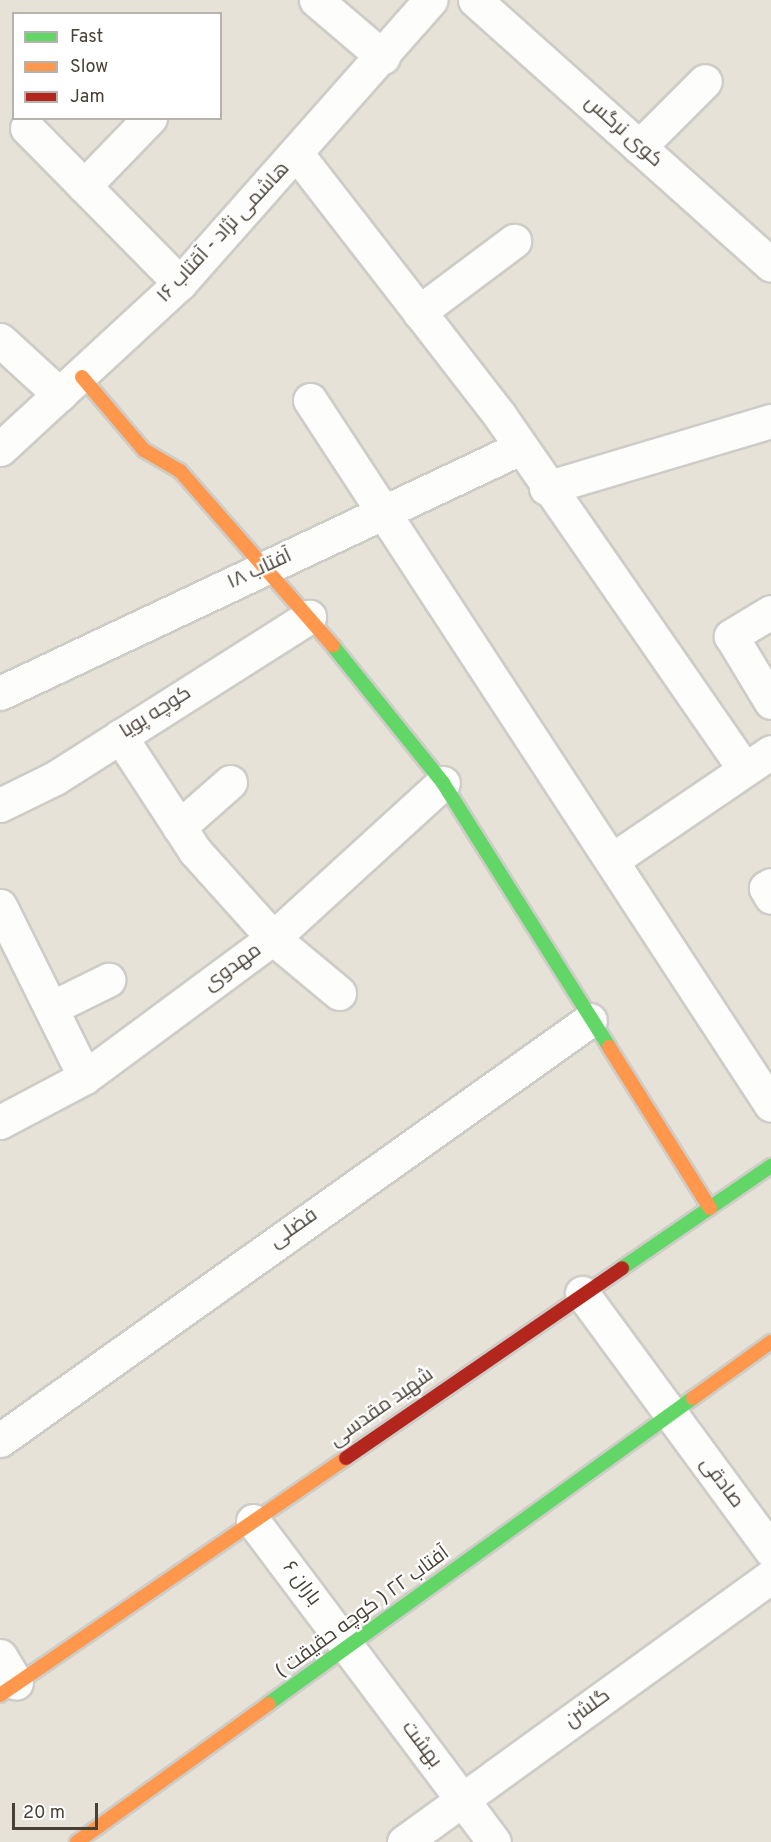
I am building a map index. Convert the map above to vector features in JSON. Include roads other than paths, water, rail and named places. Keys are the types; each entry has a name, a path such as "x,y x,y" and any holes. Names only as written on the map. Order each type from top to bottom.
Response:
{"street":[{"path":"316,0 383,57"},
{"name":"هاشمی نژاد - آقتاب ۱۶","path":"0,449 71,386 180,283 383,57 430,0"},
{"name":"کوی نرگس","path":"475,0 771,265"},
{"path":"639,147 705,81"},
{"path":"84,186 148,120"},
{"path":"27,128 180,283"},
{"path":"297,154 520,448 743,767"},
{"path":"419,312 514,241"},
{"path":"0,340 71,386 144,450 180,471 309,617 443,783 710,1208"},
{"path":"310,400 386,511 771,1105"},
{"path":"546,488 771,421"},
{"name":"آفتاب ۱۸","path":"0,693 520,448"},
{"path":"771,612 731,636 771,702"},
{"name":"کوچه پویا","path":"0,805 120,736 309,617"},
{"path":"120,736 179,827 273,938 339,993"},
{"path":"612,860 743,767 771,752"},
{"path":"179,827 230,782"},
{"name":"مهدوی","path":"0,1122 85,1077 273,938 443,783"},
{"path":"771,885 766,888 771,897"},
{"path":"0,906 85,1077"},
{"path":"51,1008 108,980"},
{"name":"فضلی","path":"0,1440 590,1020"},
{"name":"شهید مقدسی","path":"5,1678 253,1521 582,1293 771,1166"},
{"name":"صادقی","path":"582,1293 771,1550"},
{"name":"آفتاب ۲۲ ( کوچه حقیقت )","path":"77,1842 771,1342"},
{"name":"باران ۶","path":"253,1521 348,1648"},
{"name":"گلشن","path":"404,1842 771,1576"},
{"name":"بهشت","path":"348,1648 494,1842"}]}
